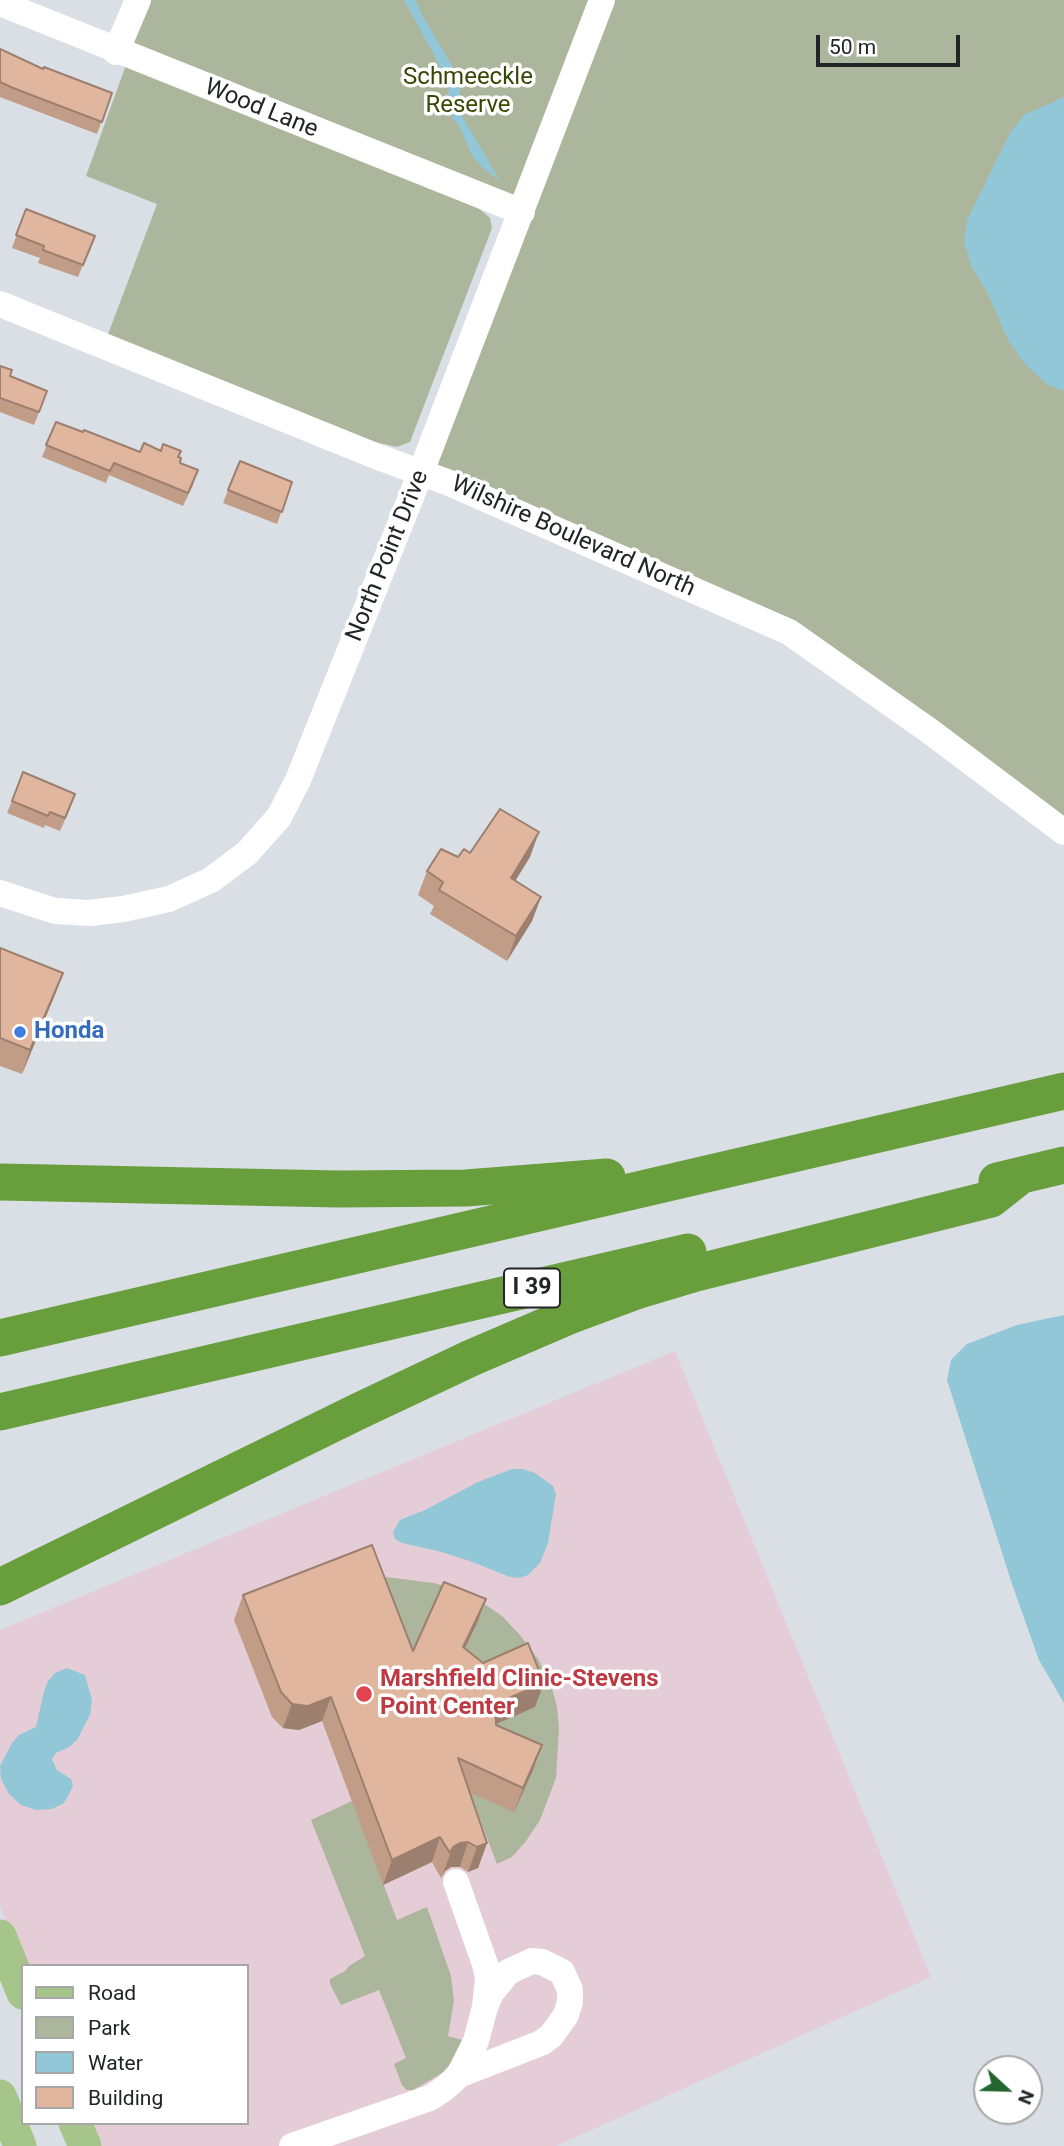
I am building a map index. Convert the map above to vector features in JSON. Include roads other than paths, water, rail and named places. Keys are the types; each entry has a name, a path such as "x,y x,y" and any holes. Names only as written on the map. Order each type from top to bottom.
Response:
{"highway":[{"path":"0,1338 1064,1091"},
{"name":"I 39","path":"0,1412 1064,1165"},
{"path":"0,1182 338,1189 466,1188 586,1180 645,1171 680,1180"},
{"path":"0,1587 372,1405 569,1316 639,1290 696,1273 990,1199 1020,1176"}],"main road":[{"path":"0,1936 21,1988"},
{"path":"0,2096 20,2146"},
{"path":"76,2125 85,2146"}],"street":[{"path":"116,52 138,0"},
{"name":"North Point Drive","path":"0,893 55,911 90,913 169,899 212,880 247,853 279,817 298,779 421,472 602,0"},
{"name":"Wood Lane","path":"0,3 116,52 522,212"},
{"name":"Wilshire Boulevard North","path":"0,304 447,482 789,632 931,732 1064,832"},
{"path":"456,1882 485,1964 488,1979 485,2007"},
{"path":"292,2146 430,2098 459,2075 476,2041 491,1993 508,1972 531,1961 542,1962 562,1972 570,1990 570,2002 566,2015 551,2036 541,2043 459,2075"}],"water":[{"path":"404,0 416,0 451,64 461,86 458,102 461,114 500,181 473,157 459,126 452,118 448,106 449,83"},
{"path":"1064,97 1064,391 1048,385 1023,362 1008,340 988,294 972,267 964,243 967,220 1010,133 1024,115"},
{"path":"1064,1315 1064,1703 1039,1660 947,1380 951,1360 967,1344 1017,1325"},
{"path":"512,1469 535,1473 553,1486 556,1494 548,1543 540,1563 528,1575 510,1577 470,1561 395,1539 393,1532 400,1520 478,1482"},
{"path":"67,1668 85,1675 92,1700 90,1715 77,1740 56,1753 52,1759 57,1770 71,1779 73,1786 64,1803 52,1809 36,1810 21,1805 9,1794 1,1779 0,1766 19,1735 36,1727 48,1681 55,1673"}],"place":[{"name":"Honda","path":"20,1032"},
{"name":"Marshfield Clinic-Stevens Point Center","path":"364,1694"}],"park label":[{"name":"Schmeeckle Reserve","path":"468,92"}]}
